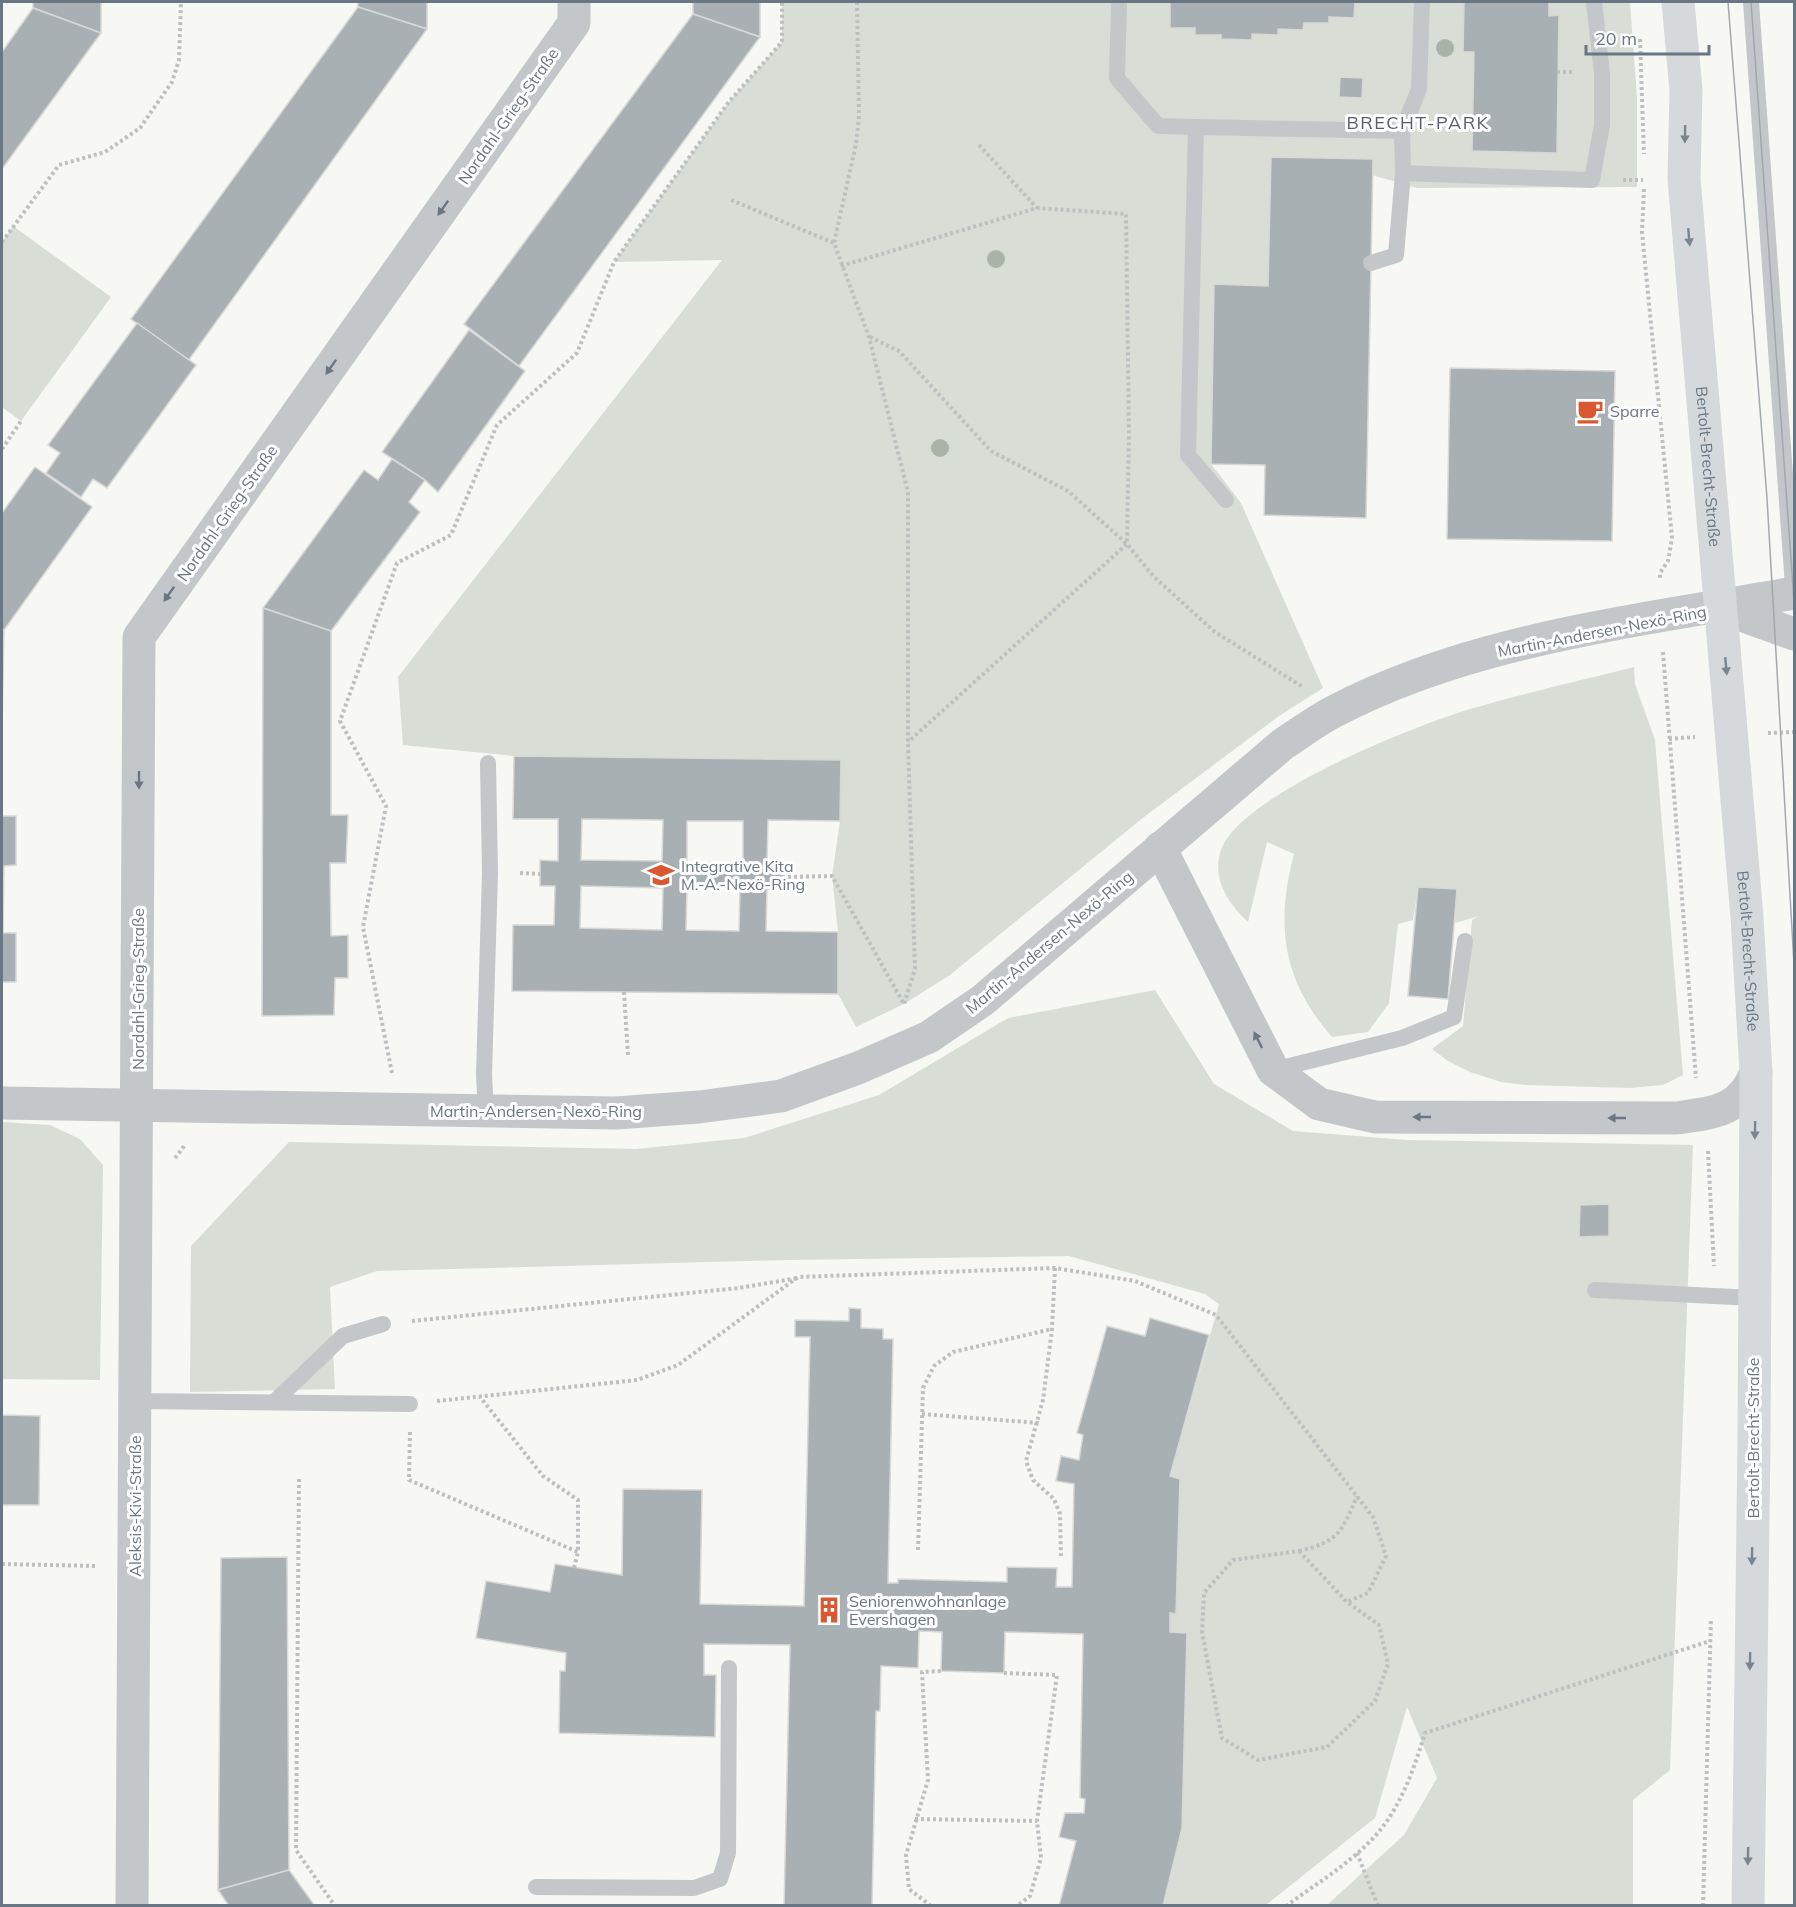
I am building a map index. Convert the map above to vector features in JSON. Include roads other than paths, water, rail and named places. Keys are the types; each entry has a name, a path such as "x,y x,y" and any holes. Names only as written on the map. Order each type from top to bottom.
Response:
{"main road":[{"name":"Bertolt-Brecht-Straße","path":"1678,2 1686,90 1684,178 1747,917 1756,1072 1748,1905"}],"street":[{"name":"Nordahl-Grieg-Straße","path":"138,1107 139,637 574,23 574,2"},
{"name":"Martin-Andersen-Nexö-Ring","path":"2,1103 616,1113 699,1107 781,1096 858,1068 929,1037 983,1000 1283,744 1334,711 1422,674 1519,645 1794,593"},
{"path":"1720,607 1794,634"},
{"path":"1160,848 1273,1070 1319,1104 1375,1117 1676,1118 1727,1108 1742,1098 1750,1088 1756,1072"},
{"name":"Aleksis-Kivi-Straße","path":"132,1905 134,1268 138,1107"}],"lane":[{"path":"1119,2 1117,78 1158,126 1402,131"},
{"path":"1371,263 1395,255 1403,173 1402,131 1419,89 1422,2"},
{"path":"1403,173 1592,180 1602,125 1602,72 1594,2"},
{"path":"1751,2 1794,601"},
{"path":"1196,127 1188,455 1226,500"},
{"path":"486,1112 484,1075 490,873 488,763"},
{"path":"1273,1070 1402,1038 1454,1017 1465,941"},
{"path":"1595,1290 1754,1298"},
{"path":"274,1402 343,1336 383,1324"},
{"path":"135,1401 410,1404"},
{"path":"536,1887 694,1888 720,1879 728,1853 729,1668"}],"tram line":[{"path":"1728,2 1767,498 1794,964"},
{"path":"1751,2 1794,601"}],"place":[{"name":"Sparre","path":"1590,411"},
{"name":"Integrative Kita M.-A.-Nexö-Ring","path":"661,875"},
{"name":"Seniorenwohnanlage Evershagen","path":"829,1610"}],"district":[{"name":"BRECHT-PARK","path":"1418,122"}]}
